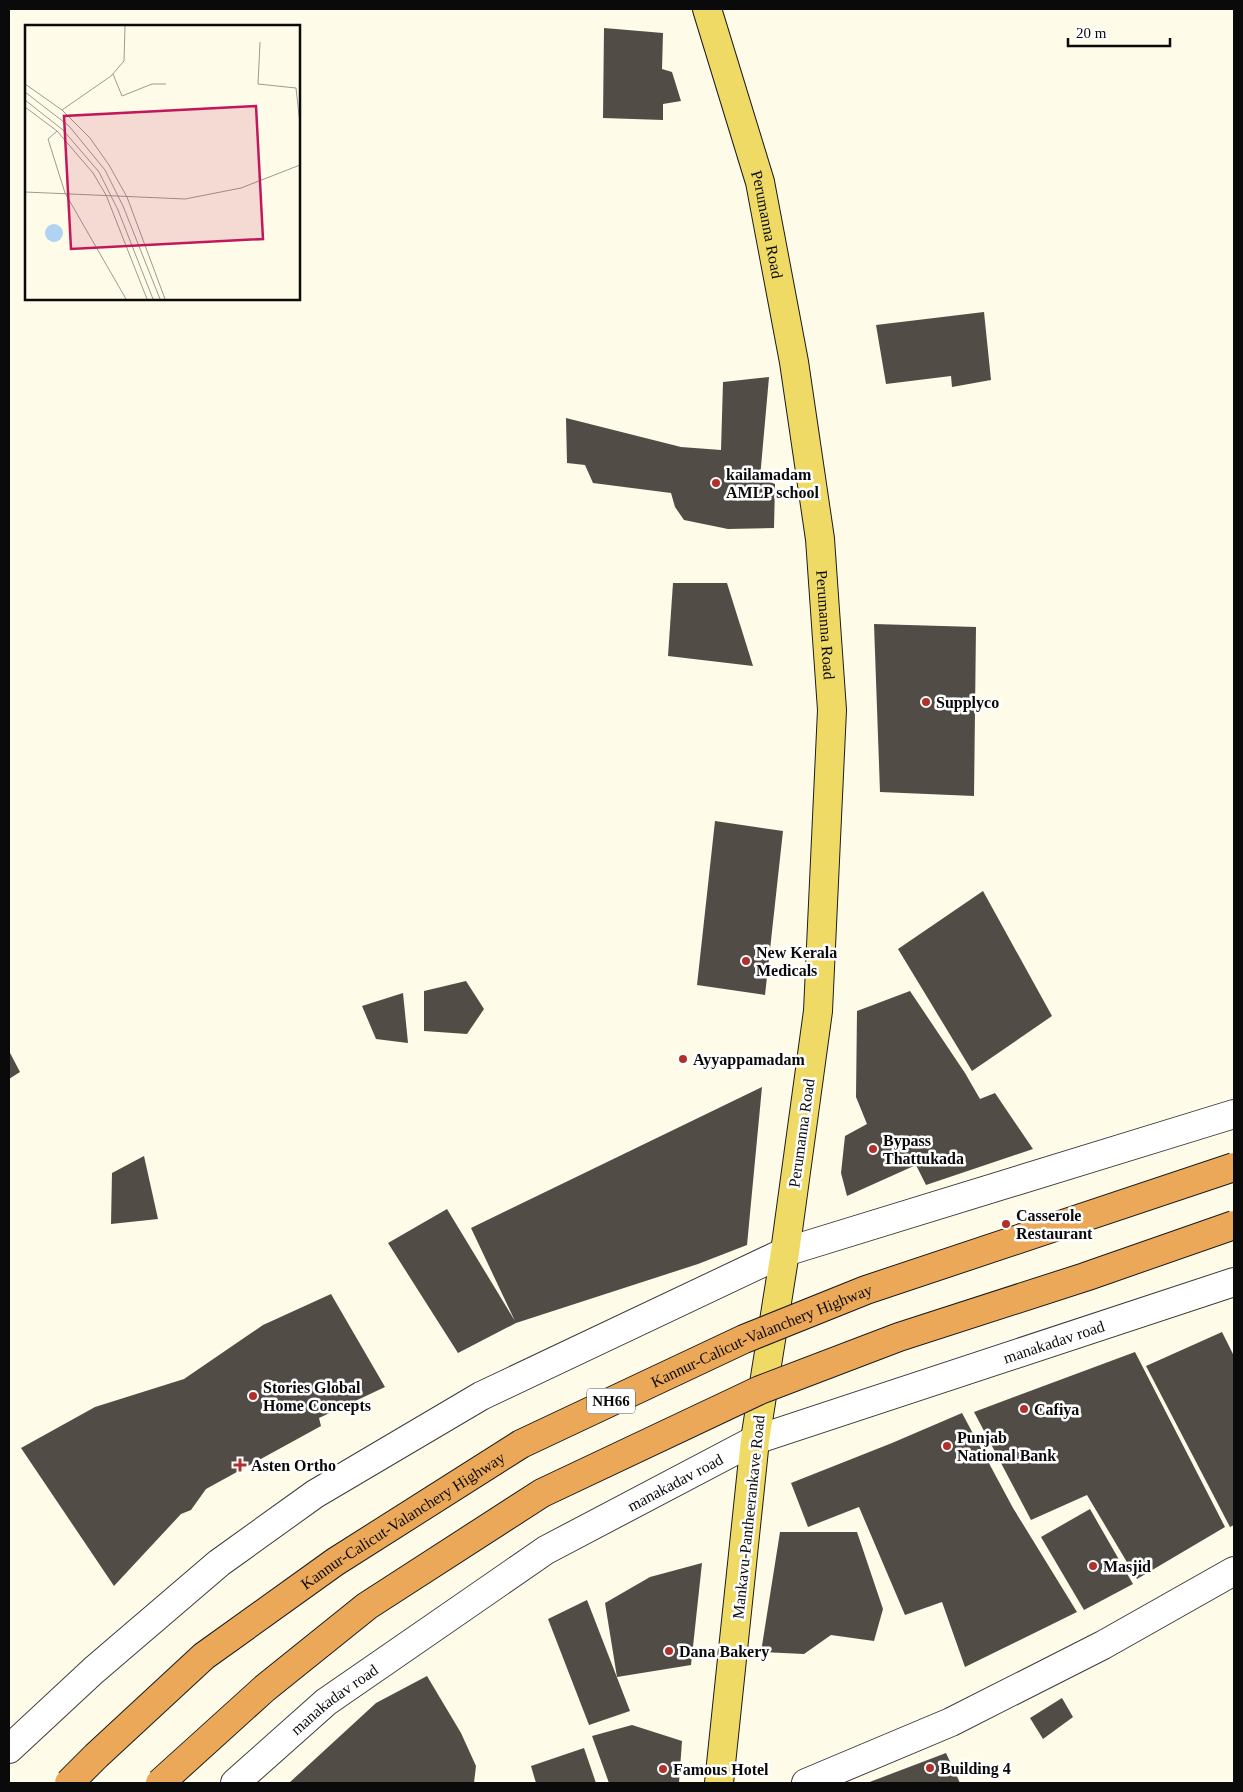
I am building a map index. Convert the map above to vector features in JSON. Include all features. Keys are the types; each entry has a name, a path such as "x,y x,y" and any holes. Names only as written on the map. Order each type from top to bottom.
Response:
{"highway":[{"name":"Kannur-Calicut-Valanchery Highway","path":"69,1783 204,1656 335,1562 521,1444 744,1339 857,1294 1234,1167"},
{"path":"160,1783 265,1688 367,1606 542,1493 769,1386 899,1337 1085,1277 1234,1226"}],"main road":[{"name":"Perumanna Road","path":"707,9 760,182 794,362 820,539 832,710 818,1011 785,1252"},
{"name":"Mankavu-Pantheerankave Road","path":"719,1783 755,1440 785,1252"}],"street":[{"path":"9,1749 94,1670 219,1563 315,1494 481,1396 785,1252 1234,1114"},
{"name":"manakadav road","path":"234,1783 326,1702 546,1550 755,1440 1234,1282"},
{"path":"806,1783 951,1722 1103,1646 1234,1571"}],"building":[{"path":"604,28 663,33 662,69 672,72 681,101 663,104 663,120 603,118"},
{"path":"984,312 991,380 952,387 951,376 886,384 876,325"},
{"path":"769,377 760,478 775,484 774,528 728,529 684,520 675,507 671,493 593,483 585,465 567,463 566,418 681,447 721,450 723,382"},
{"path":"673,583 727,583 753,666 668,656"},
{"path":"874,624 976,627 974,796 880,792"},
{"path":"715,821 783,831 765,995 697,985"},
{"path":"983,891 1052,1016 972,1071 898,949"},
{"path":"466,981 484,1009 467,1034 424,1031 424,991"},
{"path":"910,991 965,1073 980,1099 995,1093 1033,1149 926,1185 916,1165 847,1196 841,1173 845,1136 867,1124 856,1097 857,1011"},
{"path":"403,993 408,1043 376,1039 362,1006"},
{"path":"9,1051 20,1072 9,1079"},
{"path":"762,1087 747,1245 698,1264 516,1323 458,1353 388,1243 447,1209 515,1321 471,1228"},
{"path":"144,1156 158,1219 111,1224 112,1173"},
{"path":"331,1294 385,1387 319,1418 321,1426 206,1489 191,1510 181,1514 114,1586 21,1448 95,1407 184,1379 263,1325"},
{"path":"1222,1332 1234,1356 1234,1525 1230,1527 1146,1366"},
{"path":"1135,1352 1225,1527 1137,1579 1087,1495 1031,1520 974,1412"},
{"path":"962,1413 1013,1508 1077,1612 965,1667 942,1602 905,1615 859,1507 808,1527 791,1483"},
{"path":"1090,1509 1133,1584 1084,1610 1041,1537"},
{"path":"780,1532 857,1532 883,1609 874,1641 831,1635 804,1654 761,1652"},
{"path":"702,1563 691,1665 617,1677 605,1603 650,1577"},
{"path":"587,1600 630,1711 589,1725 548,1619"},
{"path":"427,1676 461,1733 476,1766 474,1783 289,1783 376,1703"},
{"path":"1062,1698 1073,1717 1043,1739 1030,1718"},
{"path":"632,1725 682,1741 679,1783 609,1783 592,1736"},
{"path":"584,1748 596,1783 536,1783 531,1766"},
{"name":"Building 4","path":"946,1753 960,1783 867,1783"}],"place":[{"name":"kailamadam AMLP school","path":"716,483"},
{"name":"Supplyco","path":"926,702"},
{"name":"New Kerala Medicals","path":"746,961"},
{"name":"Ayyappamadam","path":"683,1059"},
{"name":"Bypass Thattukada","path":"873,1149"},
{"name":"Casserole Restaurant","path":"1006,1224"},
{"name":"Stories Global Home Concepts","path":"253,1396"},
{"name":"Cafiya","path":"1024,1409"},
{"name":"Punjab National Bank","path":"947,1446"},
{"name":"Asten Ortho","path":"240,1465"},
{"name":"Masjid","path":"1093,1566"},
{"name":"Dana Bakery","path":"669,1651"},
{"name":"Building 4","path":"930,1768"},
{"name":"Famous Hotel","path":"663,1769"}]}
